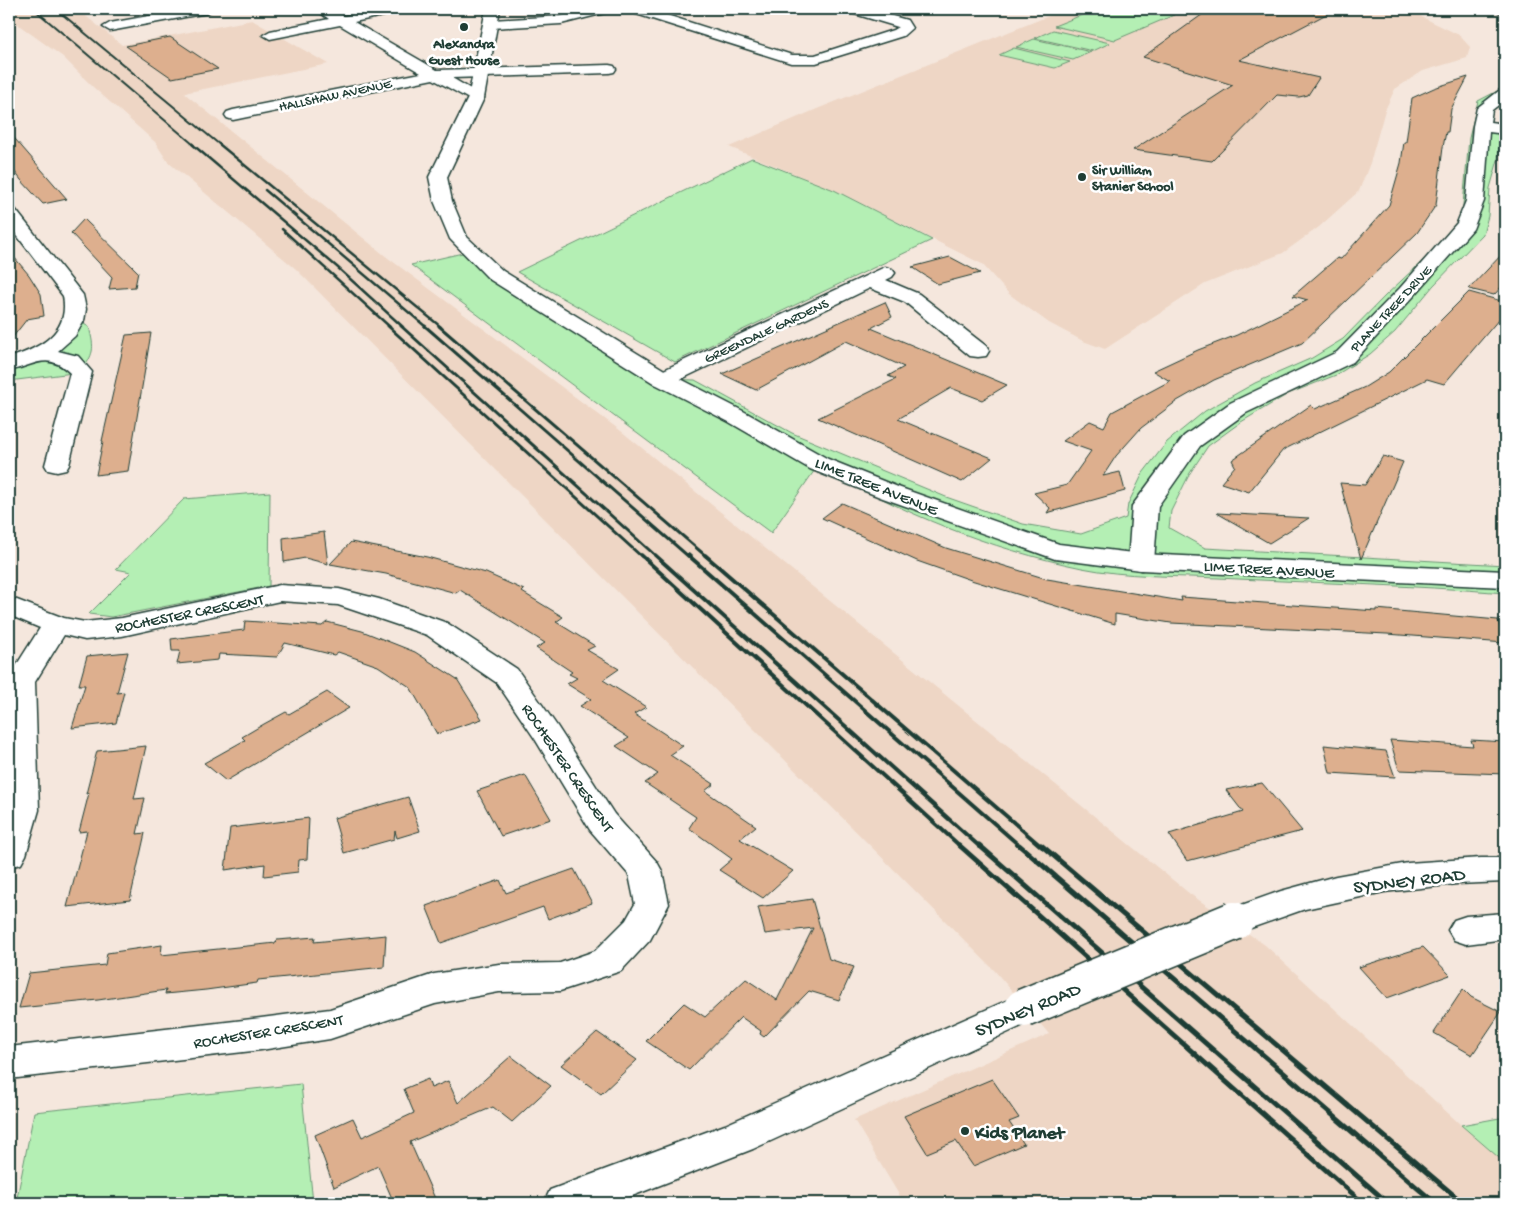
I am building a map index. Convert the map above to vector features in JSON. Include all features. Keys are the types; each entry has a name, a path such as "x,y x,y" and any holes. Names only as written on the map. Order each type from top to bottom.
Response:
{"street":[{"path":"110,27 207,9"},
{"path":"322,9 476,98"},
{"path":"270,35 397,9"},
{"name":"LIME TREE AVENUE","path":"494,9 476,98 438,177 443,201 459,239 496,275 663,379 737,417 819,464 889,492 1055,551 1141,562 1505,579"},
{"path":"492,24 561,20 604,9"},
{"path":"635,9 791,59 808,60 898,33 906,28 902,23 853,9"},
{"name":"HALLSHAW AVENUE","path":"234,115 436,74 609,69"},
{"name":"PLANE TREE DRIVE","path":"1141,562 1145,506 1192,441 1238,408 1345,357 1400,299 1466,224 1475,201 1481,126 1485,108 1505,93"},
{"path":"1481,126 1505,129"},
{"path":"9,213 73,295 77,305 75,319 70,329 42,353 9,365"},
{"name":"GREENDALE GARDENS","path":"663,379 877,277 912,298 978,351"},
{"path":"42,353 70,361 81,372 57,465"},
{"name":"ROCHESTER CRESCENT","path":"9,605 56,625 85,630 122,627 280,593 339,597 369,605 438,629 507,676 546,733 602,822 645,871 652,904 638,930 608,961 560,977 499,978 434,989 330,1024 9,1063"},
{"path":"9,855 23,810 20,682 56,625"},
{"name":"SYDNEY ROAD","path":"565,1203 739,1137 1024,1008 1234,921 1311,895 1367,881 1505,870"},
{"path":"1466,930 1505,926"}],"shaded area":[{"path":"9,9 77,9 122,45 252,20 328,64 184,93 388,258 621,431 1190,894 1265,945 1505,1163 1505,1203 904,1203 854,1120 1049,1034 994,970 296,269 168,162 155,142 93,87 63,57 9,18"},
{"name":"Sir William Stanier School","path":"1066,9 1432,9 1420,16 1459,35 1470,47 1467,58 1423,71 1395,89 1385,110 1370,163 1359,191 1319,227 1283,253 1205,284 1105,349 1083,341 1049,323 1009,294 982,264 834,190 729,147 817,109"}],"green space":[{"path":"1097,9 1147,9 1174,15 1115,40 1054,26"},
{"path":"1053,30 1110,43 1093,51 1035,38"},
{"path":"1034,39 1091,52 1073,60 1016,47"},
{"path":"1014,48 1070,62 1055,68 999,55"},
{"path":"1505,87 1505,93 1495,99 1481,126 1505,129 1505,137 1500,138 1498,160 1490,188 1488,216 1483,234 1433,286 1395,332 1370,354 1336,375 1288,394 1241,422 1208,446 1190,473 1171,511 1169,528 1205,548 1505,565 1505,593 1398,586 1150,576 1082,568 1013,551 946,527 881,498 819,464 771,533 411,265 471,251 663,379 695,380 792,433 946,497 1023,524 1081,534 1126,518 1128,504 1143,473 1167,442 1205,411 1255,383 1312,358 1343,339 1435,249 1462,216 1469,138 1478,101"},
{"path":"752,158 834,190 932,240 675,362 517,272"},
{"path":"75,319 89,327 93,346 89,360 81,372 9,381 9,365 17,363"},
{"path":"270,492 269,586 111,617 89,614 131,572 116,569 184,499"},
{"path":"301,1084 313,1203 16,1203 34,1112"},
{"path":"1505,1117 1505,1163 1461,1125"}],"building":[{"path":"1210,9 1336,9 1239,60 1319,78 1308,95 1299,97 1277,95 1212,161 1133,150 1233,85 1143,57"},
{"path":"170,37 218,69 172,78 126,46"},
{"path":"1468,77 1451,109 1448,132 1446,132 1443,147 1436,205 1417,233 1302,343 1214,380 1177,401 1141,428 1116,456 1103,476 1120,472 1125,491 1047,513 1050,508 1034,493 1067,485 1091,451 1063,441 1090,421 1104,427 1112,412 1170,381 1153,371 1198,350 1237,335 1308,300 1293,296 1337,258 1341,259 1389,205 1401,163 1404,142 1406,142 1412,98 1434,88"},
{"path":"9,132 67,199 43,204 21,180 9,164"},
{"path":"84,219 138,272 135,287 109,289 112,277 71,233"},
{"path":"9,251 29,275 41,294 44,316 27,319 9,342"},
{"path":"1505,251 1505,283 1494,295 1469,289"},
{"path":"950,257 980,273 938,284 912,267"},
{"path":"1469,292 1505,302 1505,312 1444,384 1427,379 1283,450 1249,492 1221,483 1235,466 1232,460 1311,405 1315,409 1365,387 1389,372"},
{"path":"885,302 892,317 871,328 1007,385 982,400 951,388 898,419 992,458 962,482 818,418 896,379 888,376 904,367 846,341 756,390 722,374"},
{"path":"151,333 128,471 96,475 126,335"},
{"path":"1383,456 1403,462 1361,559 1340,483 1365,485"},
{"path":"842,503 946,548 1047,579 1182,601 1181,597 1376,611 1376,609 1498,620 1505,643 1387,634 1171,623 1115,614 1115,624 971,580 917,561 822,518"},
{"path":"1217,513 1309,518 1269,543"},
{"path":"324,532 328,564 305,558 284,562 283,538"},
{"path":"351,542 427,557 486,573 524,590 522,592 563,617 556,622 595,646 587,650 619,669 603,680 646,707 634,714 683,746 670,755 714,784 705,791 756,826 740,839 793,871 763,898 719,870 732,859 689,828 696,817 645,783 658,774 616,746 629,738 580,706 591,699 567,684 577,678 569,674 572,672 536,648 545,643 460,590 456,593 386,574 330,564"},
{"path":"245,621 322,626 327,622 362,631 415,652 457,679 482,719 437,734 410,687 378,666 338,652 334,655 285,643 277,657 219,654 218,660 177,664 180,651 172,651 171,639 244,630"},
{"path":"128,652 117,693 124,692 116,723 72,728 85,685 79,685 87,656"},
{"path":"327,692 349,708 226,781 204,763 245,740 242,737 264,724 286,712 289,714"},
{"path":"1390,740 1473,746 1471,740 1505,742 1505,774 1399,770"},
{"path":"1324,745 1386,751 1395,777 1330,773"},
{"path":"146,746 134,799 145,798 137,834 145,833 130,900 67,907 87,831 79,832 97,751"},
{"path":"525,775 551,819 501,836 477,791"},
{"path":"1262,783 1302,831 1187,861 1169,834 1243,812 1226,790"},
{"path":"408,797 420,831 397,838 395,831 394,839 344,853 334,818"},
{"path":"309,818 307,859 299,860 298,872 264,876 265,864 225,870 230,828"},
{"path":"574,869 592,903 548,919 543,907 441,943 426,906 500,880 506,893"},
{"path":"812,899 829,959 854,967 839,1000 809,991 764,1037 760,1034 761,1031 741,1017 689,1070 646,1041 684,1003 705,1017 746,979 777,1000 813,928 765,934 758,907"},
{"path":"386,935 384,967 258,980 257,983 206,990 165,994 166,990 98,1000 19,1008 29,973 105,965 107,953 162,945 161,955 276,943 277,940 315,937 314,942"},
{"path":"1423,947 1450,975 1387,998 1359,967"},
{"path":"1463,989 1471,997 1501,1012 1472,1055 1434,1033"},
{"path":"597,1032 637,1060 601,1094 561,1065"},
{"path":"511,1056 551,1086 512,1122 493,1107 410,1142 437,1203 394,1203 378,1166 334,1187 315,1135 353,1118 362,1137 414,1113 404,1089 428,1079 431,1088 448,1081 458,1103"},
{"name":"Kids Planet","path":"992,1079 1019,1118 1009,1122 1024,1144 973,1166 956,1141 927,1153 904,1116"}],"railway":[{"path":"34,9 194,145"},
{"path":"56,9 220,145"},
{"path":"192,144 337,267 403,327"},
{"path":"219,144 441,327"},
{"path":"265,190 426,327"},
{"path":"282,229 390,327"},
{"path":"388,326 642,557"},
{"path":"401,326 657,557"},
{"path":"425,326 689,557"},
{"path":"439,326 707,557"},
{"path":"641,555 961,847"},
{"path":"655,555 980,847"},
{"path":"688,555 1021,847"},
{"path":"705,555 1042,847"},
{"path":"959,845 1363,1203"},
{"path":"979,845 1388,1203"},
{"path":"1019,845 1435,1203"},
{"path":"1041,845 1463,1203"}],"place":[{"name":"Alexandra Guest House","path":"464,27"},
{"name":"Sir William Stanier School","path":"1082,177"},
{"name":"Kids Planet","path":"965,1131"}]}
